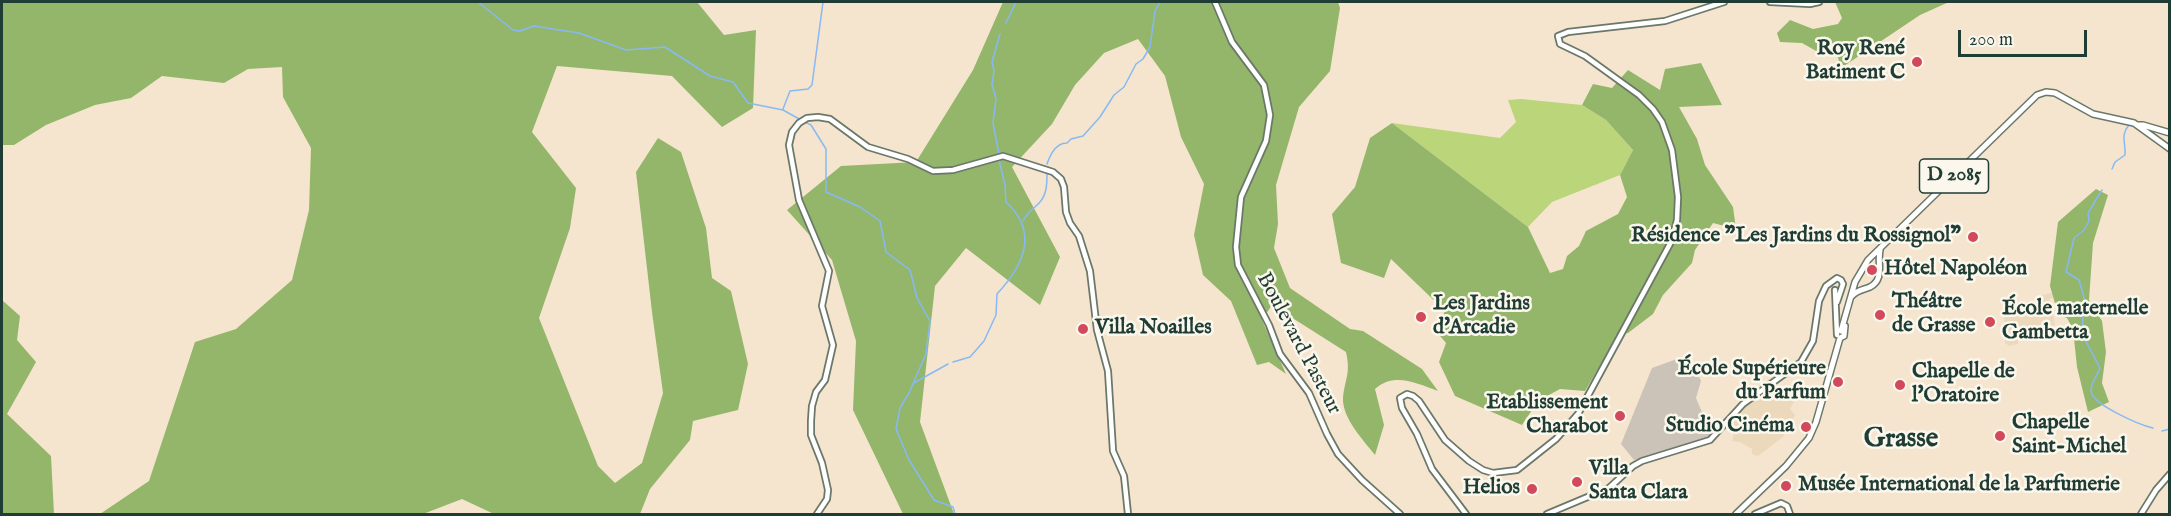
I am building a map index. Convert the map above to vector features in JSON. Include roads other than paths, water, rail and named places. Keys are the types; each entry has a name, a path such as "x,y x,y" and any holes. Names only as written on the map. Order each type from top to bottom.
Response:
{"main road":[{"name":"Boulevard Pasteur","path":"1215,2 1232,42 1257,73 1264,85 1267,97 1269,128 1266,141 1241,197 1236,247 1238,265 1269,325 1280,354 1309,393 1338,454 1362,480 1400,514"},
{"path":"1466,514 1432,469 1417,434 1400,405 1400,398 1404,394 1410,394 1419,401 1444,440 1483,470 1493,473 1512,472 1522,467 1572,423 1584,405 1664,256 1675,231 1678,196 1674,160 1670,140 1653,109 1639,94 1591,60 1561,45 1558,42 1558,36 1568,32 1665,21 1724,2"},
{"path":"1770,2 1810,4 1819,2"},
{"name":"D 2085","path":"1840,332 1857,279 1868,260 2037,95 2046,92 2055,93 2088,112 2139,125 2169,149"},
{"path":"817,514 827,499 828,490 822,463 811,435 811,421 816,392 825,380 833,345 822,306 829,271 797,192 789,145 792,132 799,123 807,118 818,117 830,119 868,147 908,159 933,171 953,170 1003,156 1053,172 1061,179 1066,212 1079,236 1090,271 1097,330 1108,371 1113,451 1124,476 1128,514"},
{"path":"2139,125 2169,133"},
{"path":"2149,134 2156,128"},
{"path":"1852,296 1869,287 1876,280 1880,272 1881,248"},
{"path":"1868,260 1880,261"},
{"path":"1547,514 1605,491 1642,461 1710,440 1743,404 1801,362 1812,346 1818,306 1826,286 1839,278 1843,283 1837,302"},
{"path":"1857,279 1863,289"},
{"path":"1736,514 1786,466 1809,438 1818,415 1840,332 1837,302 1830,283"},
{"path":"1818,306 1827,292 1842,288"},
{"path":"2141,514 2169,474"},
{"path":"1755,514 1780,504 1786,505 1790,514"}],"waterway":[{"path":"478,2 513,30 520,31 534,26 579,33 626,50 665,47 710,76 733,82 748,103 783,110 801,120"},
{"path":"783,109 790,91 808,89 812,85 823,2"},
{"path":"1006,23 1016,2"},
{"path":"1047,164 1057,147 1071,139 1083,136 1100,117 1114,95 1124,87 1136,64 1143,59 1150,47 1155,11 1160,2"},
{"path":"999,154 993,123 996,99 992,84 994,71 992,62 1000,34"},
{"path":"805,122 811,125 826,149 826,192 860,207 880,221 886,252 910,270 917,298 930,321 926,354 900,408 896,429 909,460 934,500 953,507 955,514"},
{"path":"2112,169 2115,162 2125,155 2124,136 2129,125"},
{"path":"953,362 970,357 984,341 996,315 997,294 1014,272 1024,248 1025,237 1022,225 1016,213 1006,202 1005,185 999,160"},
{"path":"1023,221 1044,196 1047,173"},
{"path":"2102,190 2088,213 2089,221 2084,230 2074,238 2066,272 2079,280 2084,297 2082,334 2100,368 2091,390 2093,396 2107,407 2153,428"},
{"path":"912,384 948,364"},
{"path":"2162,431 2170,429"}],"place":[{"name":"Roy René Batiment C","path":"1917,62"},
{"name":"Résidence \"Les Jardins du Rossignol\"","path":"1973,237"},
{"name":"Hôtel Napoléon","path":"1872,270"},
{"name":"Théâtre de Grasse","path":"1880,315"},
{"name":"Les Jardins d'Arcadie","path":"1421,317"},
{"name":"École maternelle Gambetta","path":"1990,322"},
{"name":"Villa Noailles","path":"1083,329"},
{"name":"École Supérieure du Parfum","path":"1838,382"},
{"name":"Chapelle de l'Oratoire","path":"1900,385"},
{"name":"Etablissement Charabot","path":"1620,416"},
{"name":"Studio Cinéma","path":"1806,427"},
{"name":"Chapelle Saint-Michel","path":"2000,436"},
{"name":"Villa Santa Clara","path":"1577,482"},
{"name":"Musée International de la Parfumerie","path":"1786,486"},
{"name":"Helios","path":"1532,489"}],"district":[{"name":"Grasse","path":"1901,440"}]}
